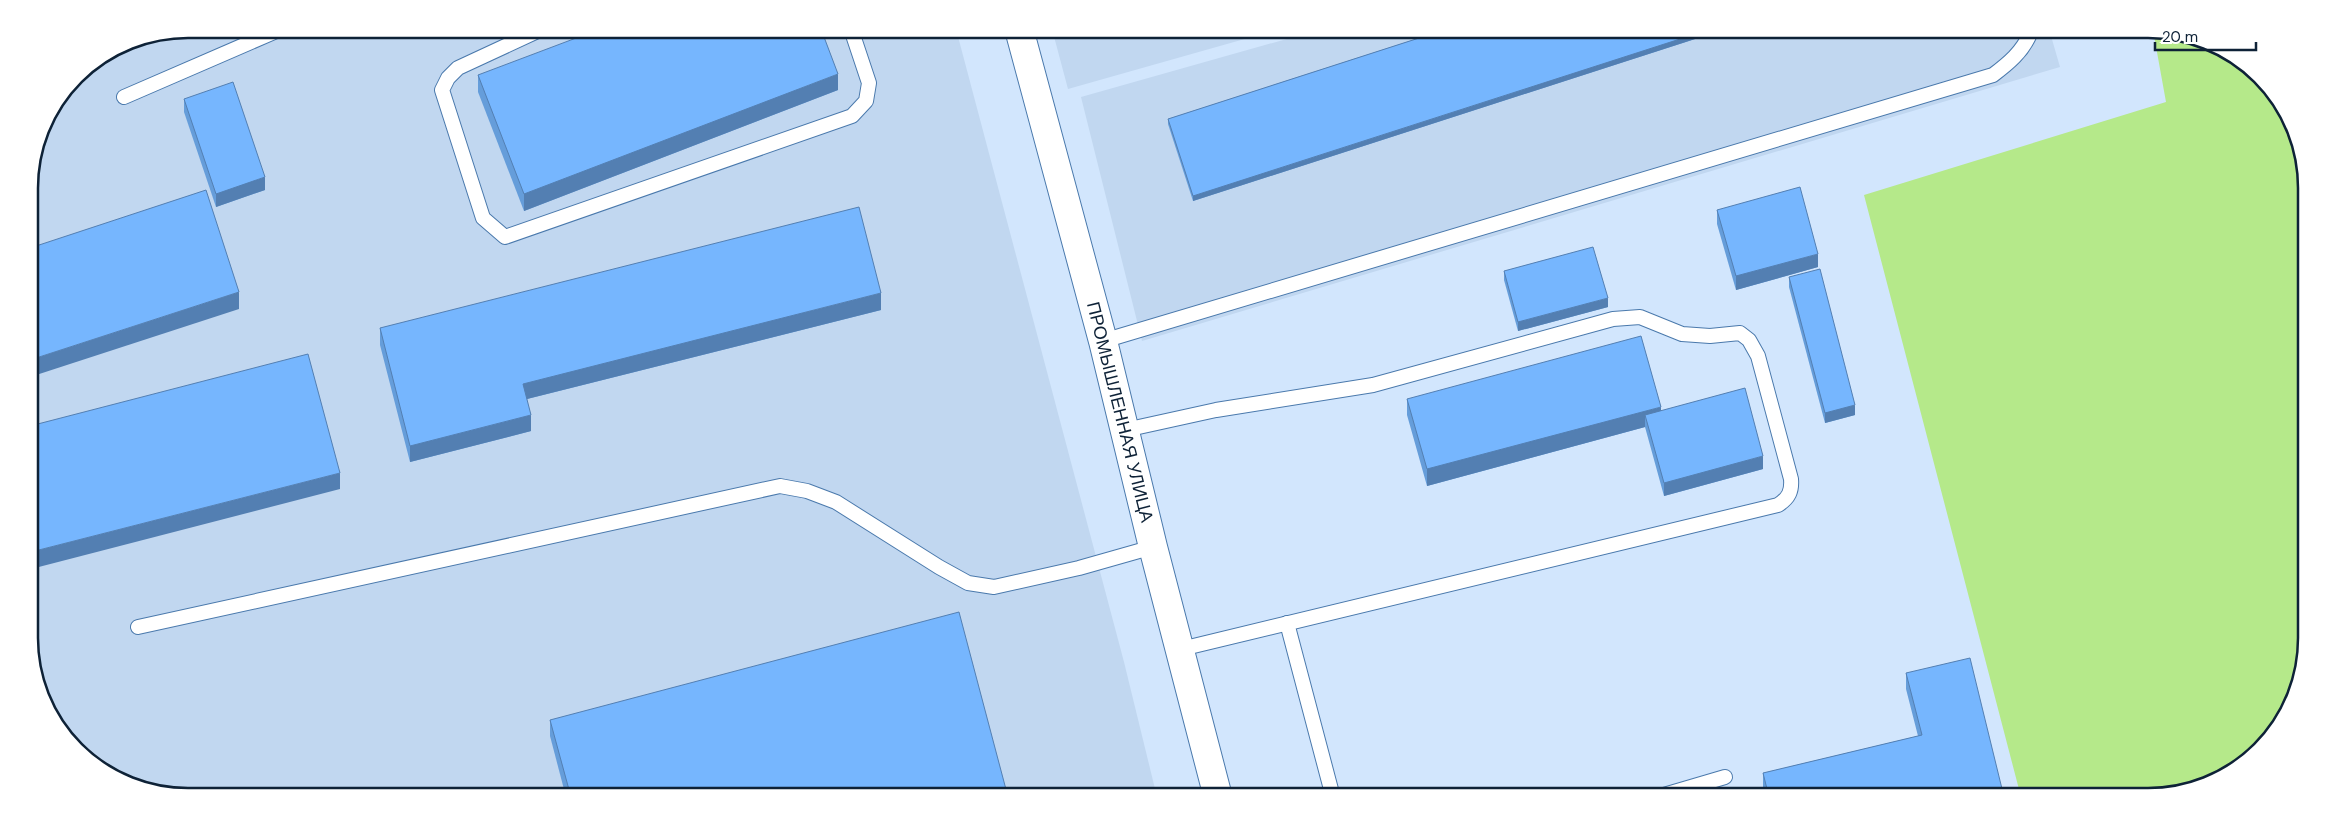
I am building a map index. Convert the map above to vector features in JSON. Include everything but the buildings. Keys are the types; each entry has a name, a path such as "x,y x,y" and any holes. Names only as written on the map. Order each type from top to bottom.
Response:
{"street":[{"name":"ПРОМЫШЛЕННАЯ УЛИЦА","path":"1020,38 1103,341 1153,546 1216,788"}],"lane":[{"path":"124,96 260,38"},
{"path":"523,38 458,68 448,78 442,90 483,218 505,237 852,116 866,100 869,83 854,38"},
{"path":"1103,341 1993,75 2013,60 2028,38"},
{"path":"1125,430 1216,410 1373,385 1613,319 1640,317 1682,334 1710,336 1740,333 1749,340 1758,356 1791,479 1792,489 1786,500 1778,505 1181,649"},
{"path":"138,627 780,486 807,491 836,502 939,568 968,583 994,587 1079,568 1153,546"},
{"path":"1287,623 1331,788"},
{"path":"1688,788 1725,777"}],"shaded area":[{"path":"958,38 1124,662 1155,788 188,788 168,787 139,781 121,773 89,751 63,722 45,687 40,668 38,648 38,178 43,149 53,121 69,96 96,69 121,53 139,45 168,39"},
{"path":"1054,38 1248,38 1068,89"},
{"path":"1290,38 2052,38 2060,67 1142,341 1081,97"}],"green space":[{"path":"2154,38 2177,40 2196,45 2231,63 2260,89 2272,104 2290,139 2298,188 2298,638 2295,668 2290,687 2282,705 2272,722 2254,745 2222,768 2196,781 2177,786 2157,788 2019,788 1864,195 2166,102"}]}
